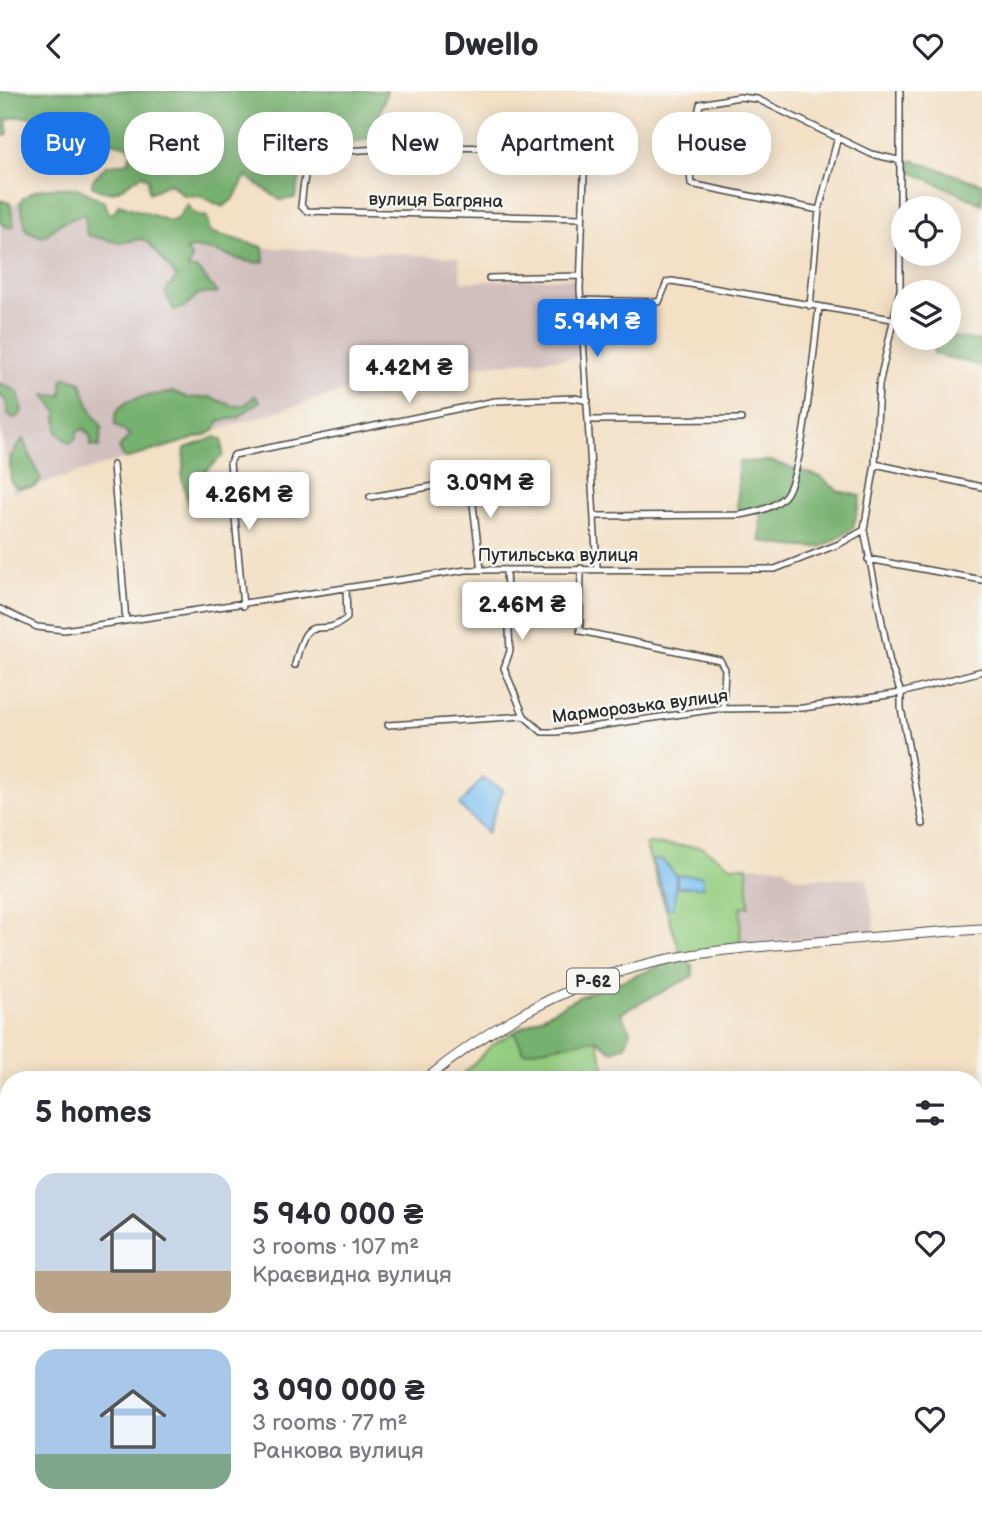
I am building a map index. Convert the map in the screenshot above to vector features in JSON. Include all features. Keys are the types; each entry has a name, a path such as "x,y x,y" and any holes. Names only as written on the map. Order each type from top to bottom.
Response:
{"main road":[{"name":"Р-62","path":"437,1071 502,1024 551,998 606,976 665,961 742,947 982,929"}],"street":[{"path":"900,91 900,280"},
{"path":"819,210 691,184 689,160 700,104 727,98 757,99 870,154 898,160"},
{"path":"810,306 819,210 838,137"},
{"name":"вулиця Багряна","path":"477,148 419,147 324,152 313,158 307,167 301,208 307,211 582,218"},
{"path":"584,175 581,300 597,568"},
{"path":"489,278 581,277"},
{"path":"581,300 659,302 667,282 672,281 891,319"},
{"path":"595,516 740,515 764,510 785,496 792,482 800,447 819,308"},
{"path":"891,324 879,385 875,464 864,530 890,663 901,693 901,708 923,824"},
{"path":"243,605 230,463 234,455 495,401 575,398 588,401"},
{"path":"589,420 741,419"},
{"path":"875,464 982,487"},
{"path":"113,465 126,621"},
{"path":"370,497 470,480 481,570"},
{"name":"Путильська вулиця","path":"0,609 28,624 53,629 243,605 481,570 775,569 839,544 864,530"},
{"path":"868,559 982,580"},
{"path":"581,568 580,631 720,660 724,669 723,709"},
{"path":"388,725 524,716 504,668 510,651 506,570"},
{"path":"295,665 301,637 311,627 339,625 347,618 346,588"},
{"name":"Марморозька вулиця","path":"524,716 528,723 542,732 556,732 723,709 803,708 901,693 982,671"}],"shaded area":[{"path":"40,192 134,218 237,252 262,247 458,257 462,282 578,278 580,357 409,371 12,493 0,423 0,210"},
{"path":"747,866 783,867 796,878 867,879 876,934 788,939 740,947 741,907 749,906"}],"green space":[{"path":"0,91 387,91 380,112 367,112 367,139 353,142 353,112 238,112 238,175 301,175 295,198 280,200 246,176 234,198 223,207 200,196 183,195 170,183 149,193 148,179 143,175 224,175 224,112 124,112 124,145 110,142 110,112 21,112 21,117 6,120 8,134 0,137"},
{"path":"912,160 982,184 982,204 909,171"},
{"path":"124,163 124,175 143,175 114,191 108,192 92,186 92,181 98,175 110,175 110,165"},
{"path":"46,188 77,188 104,201 109,213 114,213 119,204 170,221 177,219 187,204 193,213 207,217 210,232 263,247 264,262 256,263 197,248 186,249 192,259 188,268 199,270 217,293 198,294 185,307 174,310 165,292 177,277 148,242 140,239 120,243 87,235 85,214 61,223 43,237 27,231 20,203 25,197"},
{"path":"0,200 10,203 14,226 7,227 0,222"},
{"path":"961,338 982,341 982,366 934,354 934,350 961,350"},
{"path":"66,377 81,382 92,411 102,427 99,447 91,446 91,437 84,429 78,431 75,440 69,443 57,432 57,411 45,395 62,395 62,381"},
{"path":"0,383 18,392 22,410 19,416 12,419 8,414 6,401 0,395"},
{"path":"174,392 188,398 210,397 233,406 245,405 255,396 260,401 238,418 219,421 214,431 206,435 125,459 119,448 130,435 115,425 120,408 127,402 145,396"},
{"path":"216,437 222,440 223,455 194,482 192,502 188,504 182,479 185,448"},
{"path":"23,439 41,480 34,487 18,488 11,482 10,457"},
{"path":"770,461 821,477 838,491 861,496 853,528 831,542 817,547 760,541 761,514 737,509 739,462"},
{"path":"645,844 702,847 731,866 747,866 749,906 741,907 740,947 682,958"},
{"path":"682,958 692,966 693,976 621,1013 630,1031 625,1046 612,1051 596,1039 524,1052 514,1032 579,997"},
{"path":"514,1032 524,1052 596,1038 605,1071 466,1071 492,1045"}],"water":[{"path":"483,778 503,790 487,833 459,805"},
{"path":"653,860 662,860 676,875 674,908 668,908"},
{"path":"677,875 703,876 703,887 677,887"}]}
